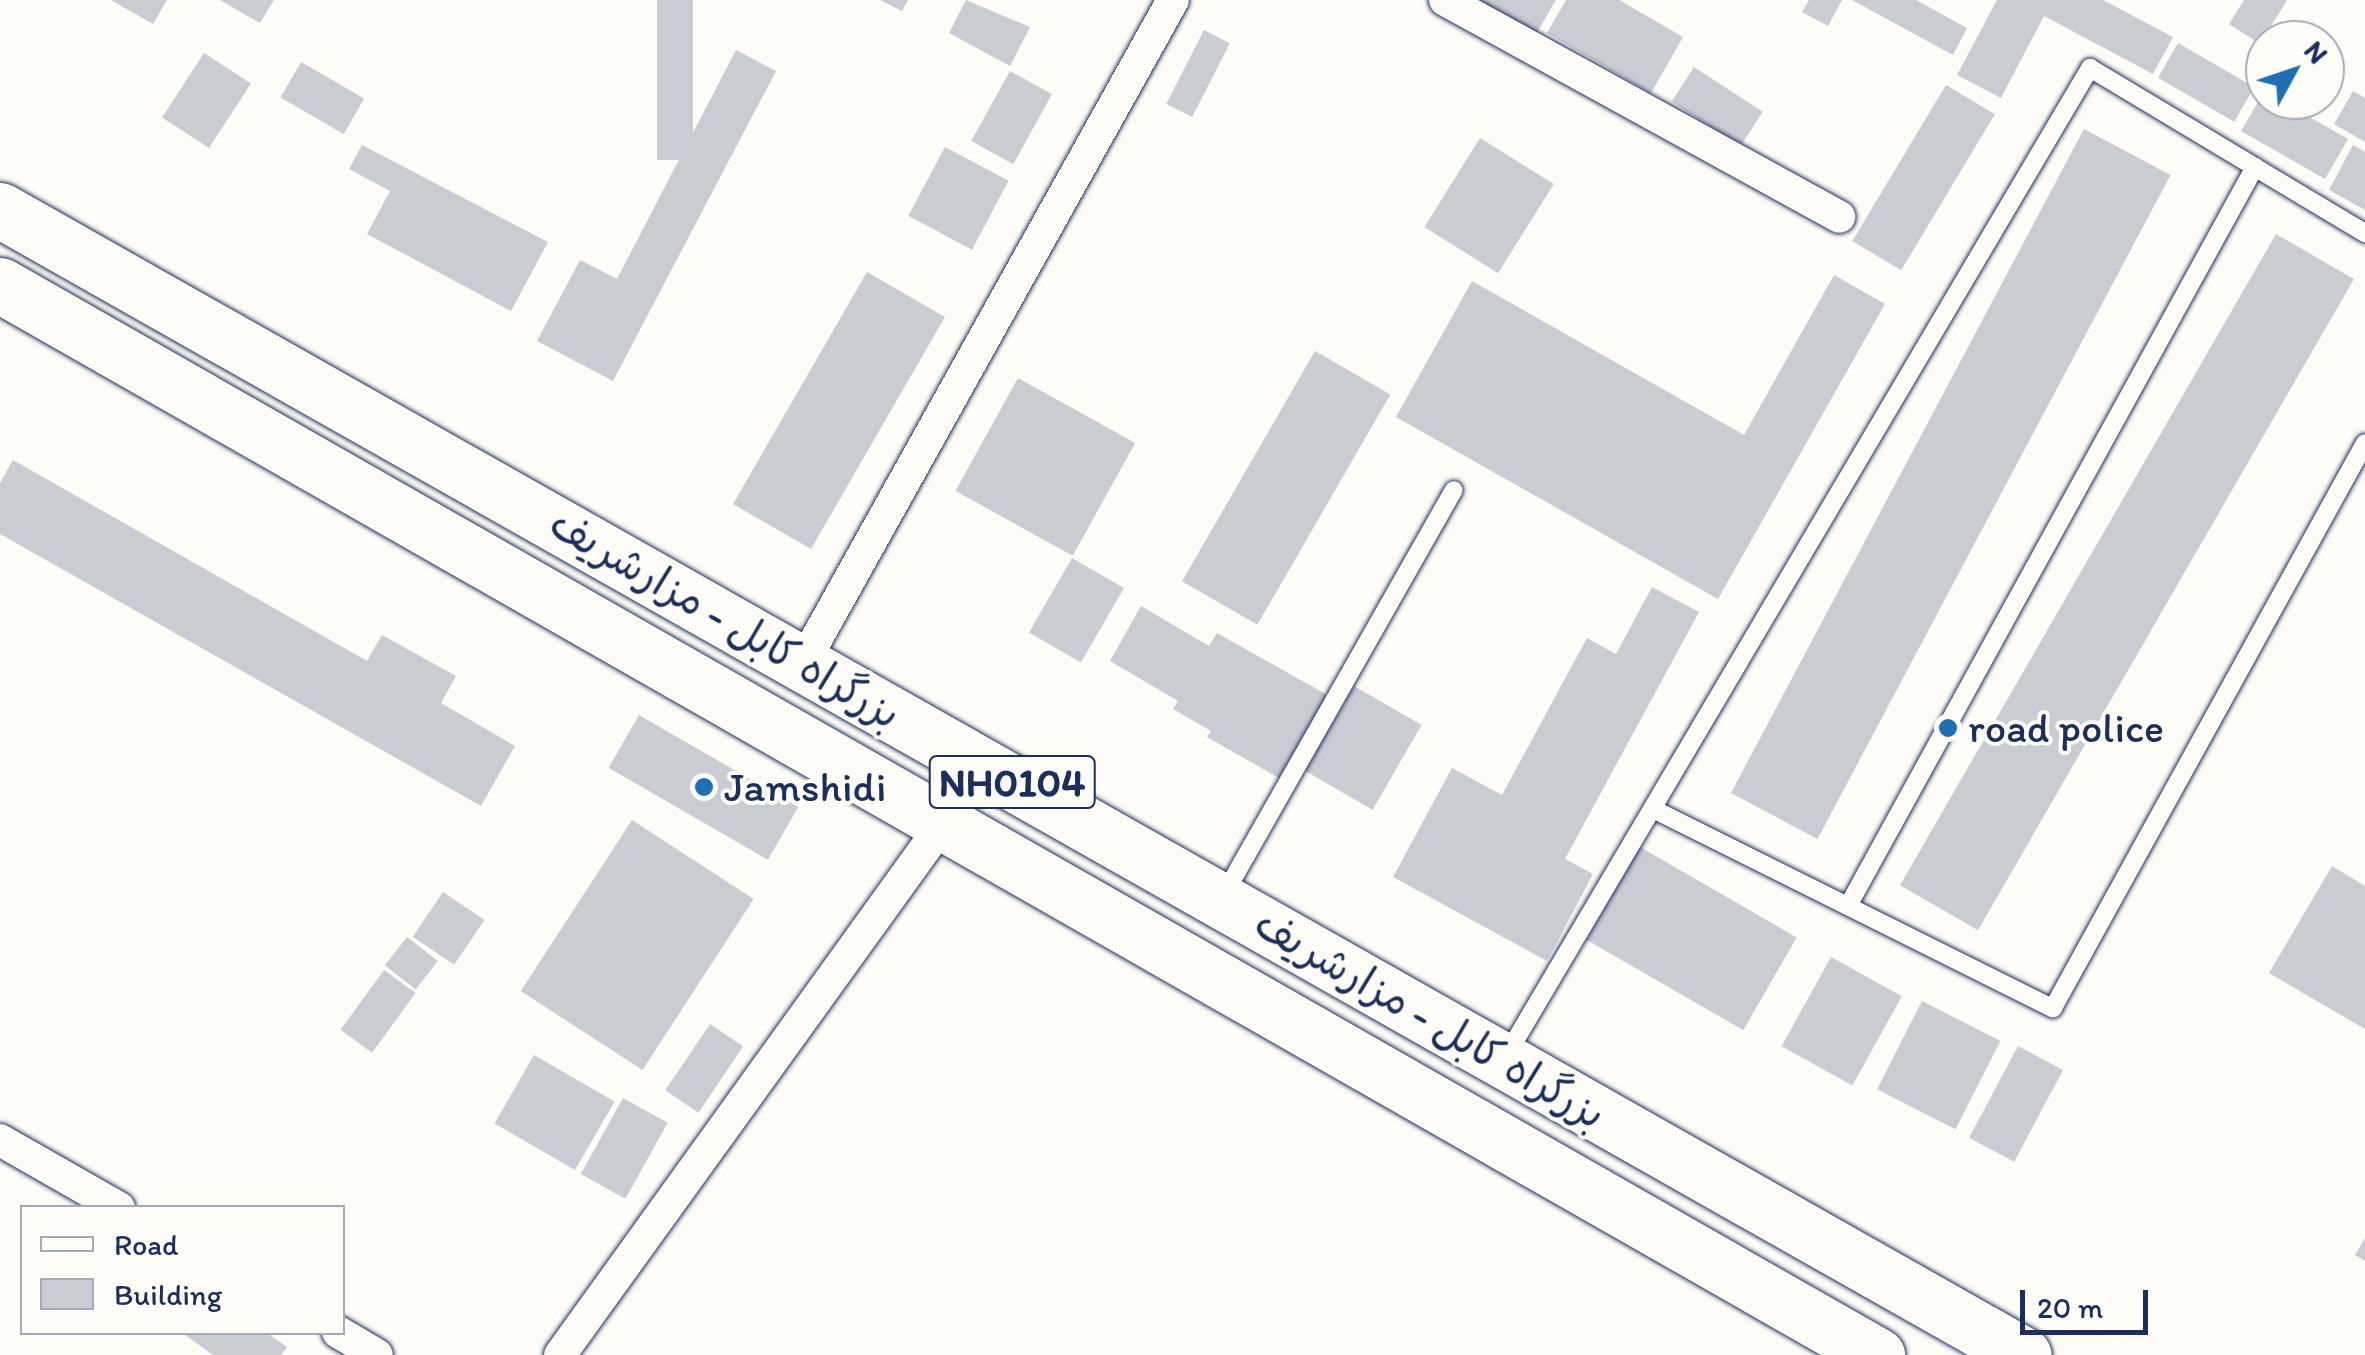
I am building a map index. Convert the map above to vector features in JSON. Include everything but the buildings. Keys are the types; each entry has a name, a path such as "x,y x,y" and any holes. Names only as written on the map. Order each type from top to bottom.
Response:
{"highway":[{"name":"بزرگراه کابل - مزارشریف","path":"0,210 2024,1355"},
{"name":"بزرگراه کابل - مزارشریف","path":"0,285 1877,1355"}],"street":[{"path":"803,663 1173,0"},
{"path":"1445,0 1839,218"},
{"path":"560,1355 984,767"},
{"path":"0,1140 114,1205"},
{"path":"343,1335 378,1355"}],"lane":[{"path":"1503,1060 2090,68 2365,233"},
{"path":"1848,906 2255,167"},
{"path":"1653,809 2053,1008 2365,443"},
{"path":"1221,900 1454,490"}],"place":[{"name":"road police","path":"1948,728"},
{"name":"Jamshidi","path":"704,787"}]}
